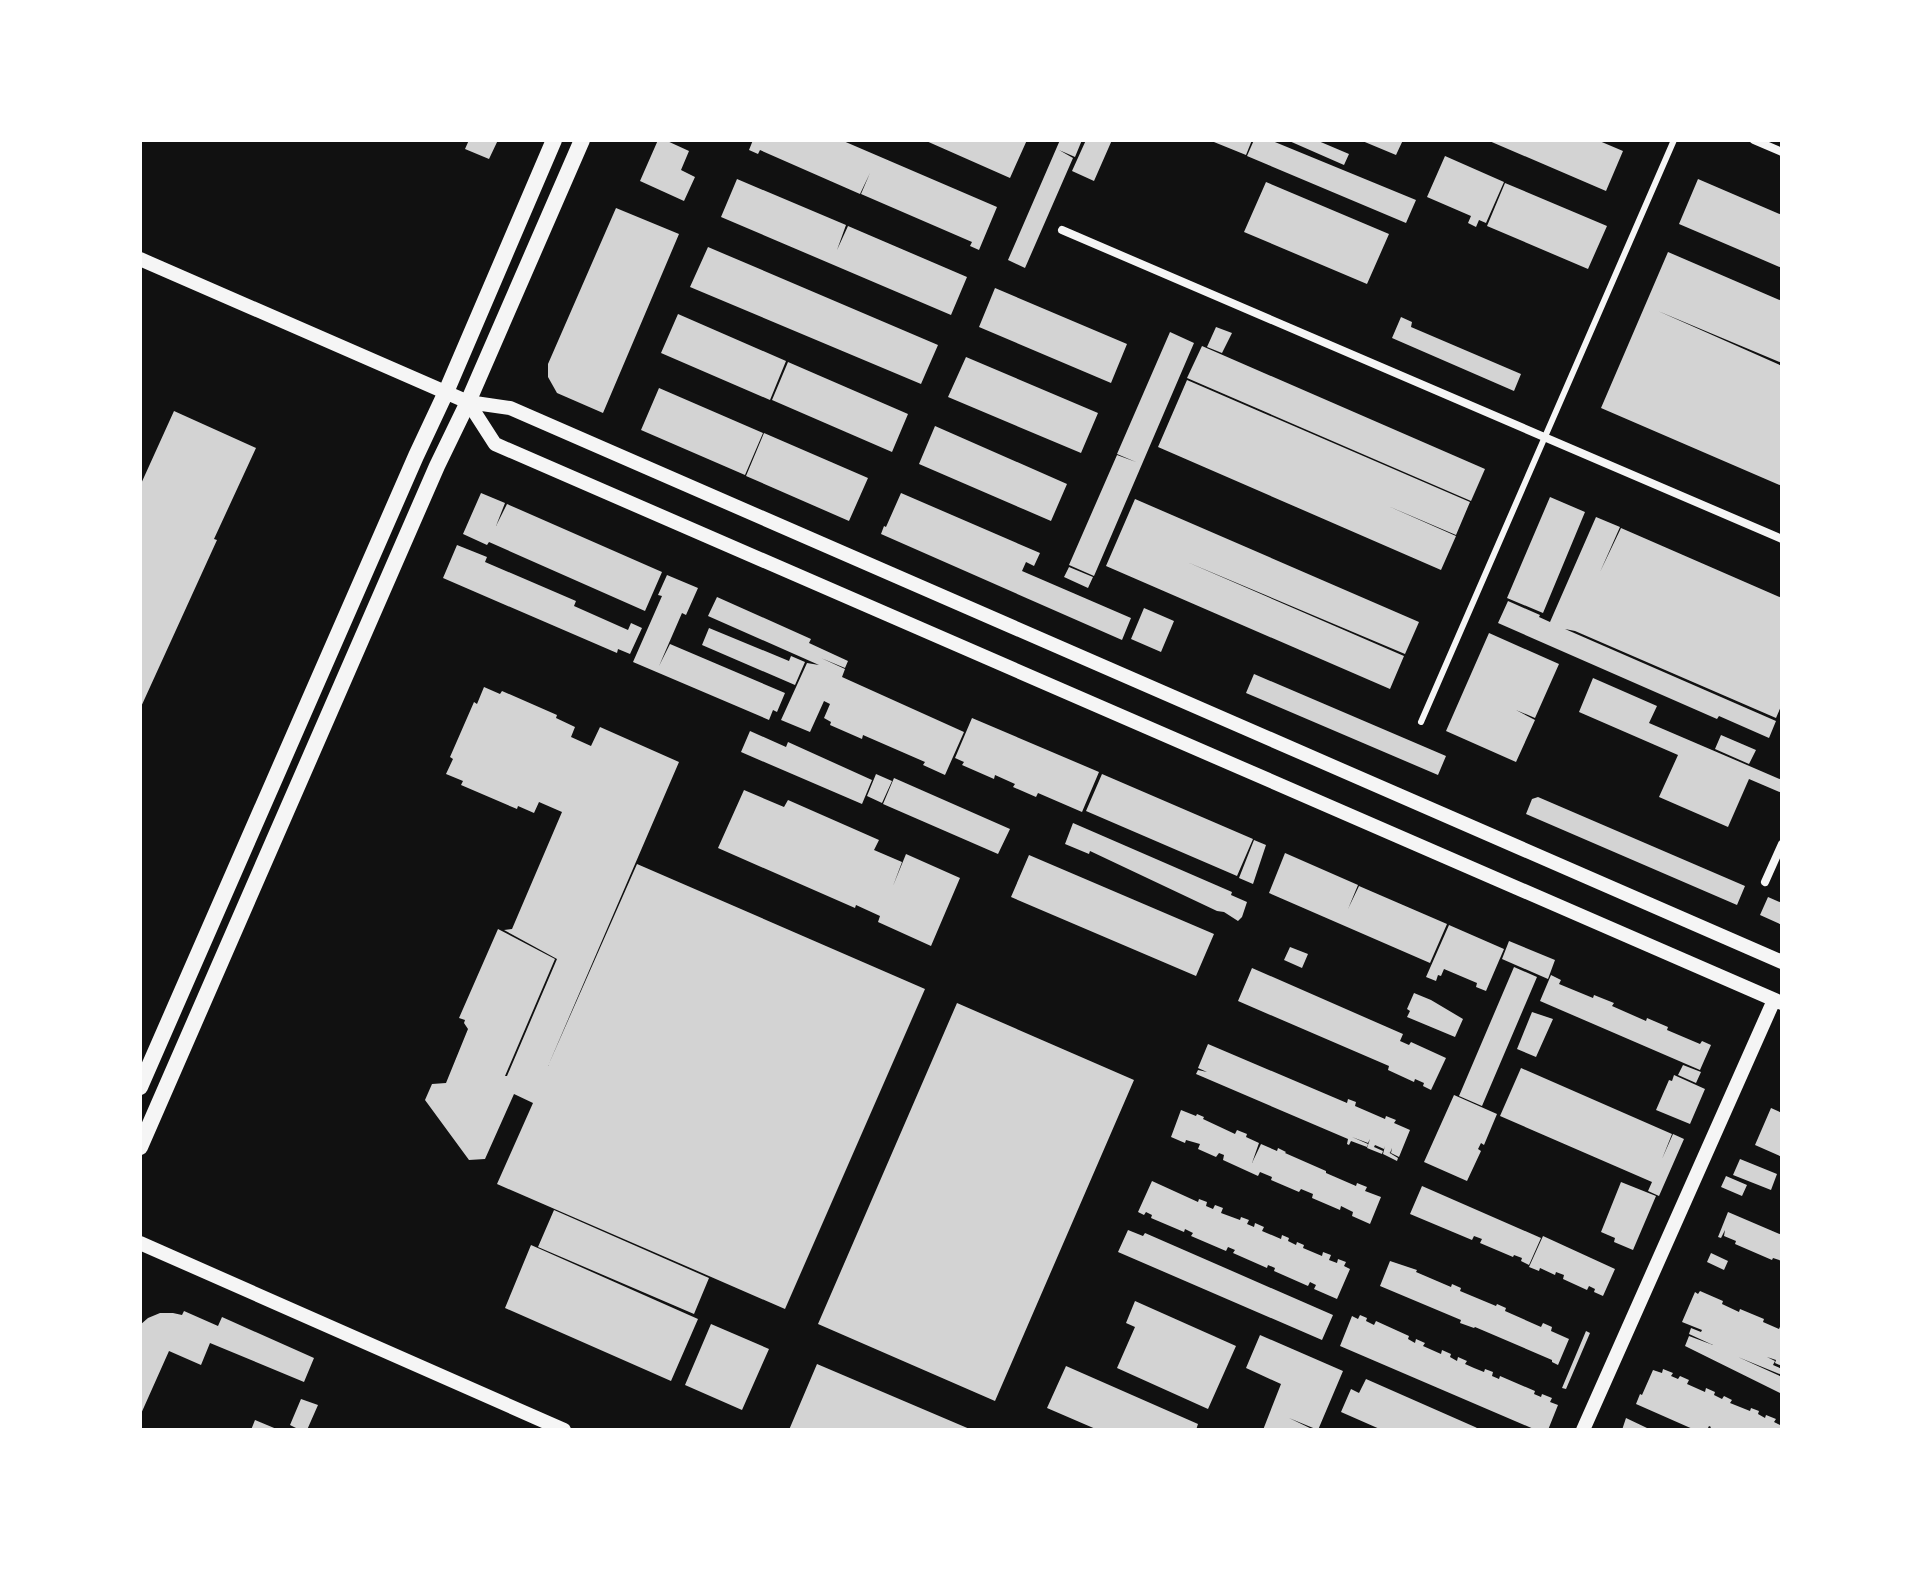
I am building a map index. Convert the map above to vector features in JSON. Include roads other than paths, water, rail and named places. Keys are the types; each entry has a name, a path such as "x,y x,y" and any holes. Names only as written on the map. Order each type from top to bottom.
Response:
{"main road":[{"path":"140,1087 554,140"},
{"path":"140,1147 582,140"}],"street":[{"path":"1754,140 1782,152"},
{"path":"1062,230 1782,539"},
{"path":"140,259 468,402 510,408 1782,962"},
{"path":"468,402 495,444 1778,1001 1583,1430"},
{"path":"1765,882 1782,844"},
{"path":"140,1243 564,1430"}],"lane":[{"path":"1421,722 1674,140"}]}
